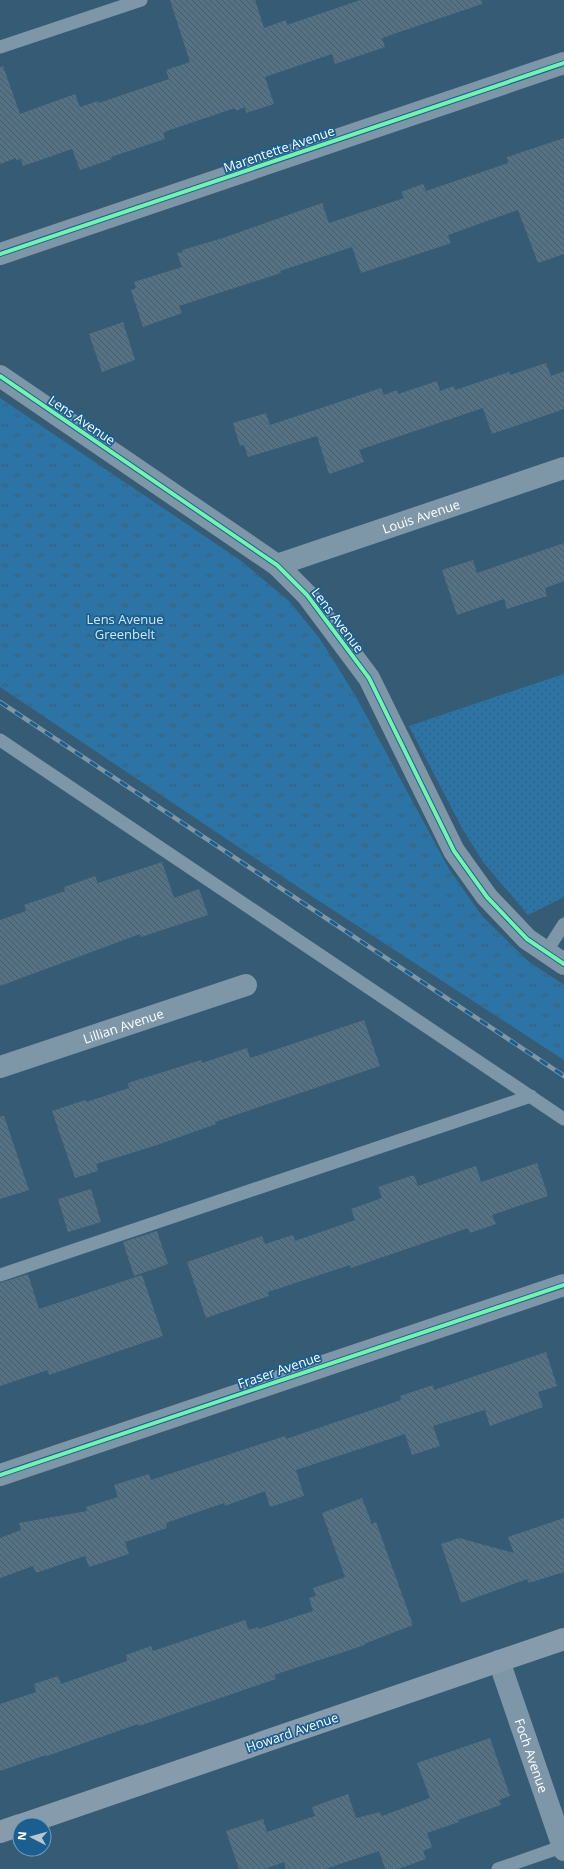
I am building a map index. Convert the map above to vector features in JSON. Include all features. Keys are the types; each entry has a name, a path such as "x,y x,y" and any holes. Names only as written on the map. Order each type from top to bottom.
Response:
{"main road":[{"name":"Howard Avenue","path":"43,1817 564,1639"},
{"name":"Howard Avenue","path":"0,1832 12,1828"}],"street":[{"name":"Marentette Avenue","path":"0,254 564,63"},
{"name":"Lens Avenue","path":"0,376 277,564 307,595 369,678 454,851 483,892 526,938 564,964"},
{"name":"Louis Avenue","path":"277,564 564,468"},
{"name":"Lillian Avenue","path":"0,1067 246,985"},
{"name":"Fraser Avenue","path":"0,1475 564,1285"},
{"name":"Foch Avenue","path":"499,1661 564,1847"}],"lane":[{"path":"0,47 141,0"},
{"path":"0,740 564,1118"},
{"path":"546,952 564,924"},
{"path":"0,1275 531,1096"},
{"path":"498,1869 564,1847"}],"green space":[{"name":"Lens Avenue Greenbelt","path":"0,398 240,560 289,601 320,639 355,695 449,869 482,916 528,961 564,985 564,1060 313,897 0,687"},
{"path":"564,674 564,897 528,915 483,862 462,828 409,726"}],"building":[{"path":"170,0 255,0 264,28 286,20 287,25 360,0 482,0 482,4 382,38 385,47 335,64 332,54 265,77 274,104 246,113 245,107 236,111 235,108 167,131 163,133 165,139 111,157 112,159 80,170 72,149 23,166 21,159 16,160 16,158 0,164 0,67 3,66 20,114 75,94 80,107 98,101 99,103 169,79 166,70 190,62"},
{"path":"564,138 564,254 538,263 518,210 448,235 451,243 361,273 352,247 280,271 281,273 179,306 182,313 143,327 131,290 136,288 134,282 182,267 177,253 183,252 182,250 223,238 322,203 329,223 404,198 401,192 423,184 426,191 508,163 507,157"},
{"path":"123,322 135,360 102,372 89,334"},
{"path":"546,363 551,376 564,371 564,409 492,434 483,408 359,450 364,462 329,474 317,436 248,457 244,445 240,446 233,423 266,413 270,425 381,388 384,395 397,390 398,394 437,381 440,391 454,386 455,390 509,372 510,375"},
{"path":"564,543 564,581 545,588 547,596 507,609 504,599 457,615 442,570 473,560 477,573"},
{"path":"162,862 174,898 199,889 208,915 141,937 140,934 0,986 0,920 26,911 24,905 65,891 64,887 95,876 98,883"},
{"path":"364,1020 380,1066 215,1122 216,1124 154,1146 96,1164 98,1171 75,1178 52,1111 129,1088 128,1083 201,1060 202,1063 247,1048 250,1058"},
{"path":"0,1116 4,1116 29,1190 0,1199"},
{"path":"537,1163 548,1196 492,1215 496,1224 470,1233 468,1228 351,1268 350,1265 268,1292 269,1296 206,1318 187,1262 262,1236 265,1244 293,1235 295,1241 355,1220 351,1209 382,1198 378,1187 414,1175 418,1186 476,1166 481,1182"},
{"path":"91,1189 101,1222 68,1232 58,1199"},
{"path":"157,1231 168,1264 134,1276 123,1242"},
{"path":"28,1274 39,1309 142,1275 163,1336 49,1375 48,1370 0,1386 0,1283"},
{"path":"546,1352 557,1386 538,1392 543,1407 490,1426 485,1410 433,1426 440,1446 412,1455 405,1434 296,1470 304,1496 270,1507 265,1491 225,1506 224,1503 166,1523 167,1528 125,1542 129,1554 89,1567 85,1556 36,1573 33,1566 0,1578 0,1538 21,1530 19,1523 87,1511 86,1507 118,1497 114,1485 149,1474 151,1480 285,1436 286,1439 401,1400 400,1396 433,1385 434,1390"},
{"path":"362,1498 372,1524 376,1522 413,1625 364,1644 365,1645 274,1675 276,1679 139,1726 138,1724 0,1771 0,1704 36,1692 34,1684 58,1676 61,1684 127,1661 126,1655 151,1646 153,1651 245,1620 249,1630 258,1627 258,1629 313,1611 309,1598 316,1596 313,1588 345,1577 322,1513"},
{"path":"564,1518 564,1572 529,1583 527,1579 461,1603 441,1544 459,1538 514,1553 508,1537"},
{"path":"490,1738 510,1796 499,1800 501,1805 427,1833 432,1847 423,1851 426,1859 398,1869 385,1869 379,1851 325,1869 286,1869 284,1862 265,1869 239,1869 226,1831 263,1819 267,1832 315,1816 312,1807 348,1794 356,1818 380,1812 382,1816 430,1798 417,1763"}],"railway":[{"path":"0,702 564,1076"}],"cycle path":[{"path":"0,254 564,63"},
{"path":"0,376 277,565 307,595 369,678 454,851 487,897 527,939 564,964"},
{"path":"0,1475 564,1285"}]}
